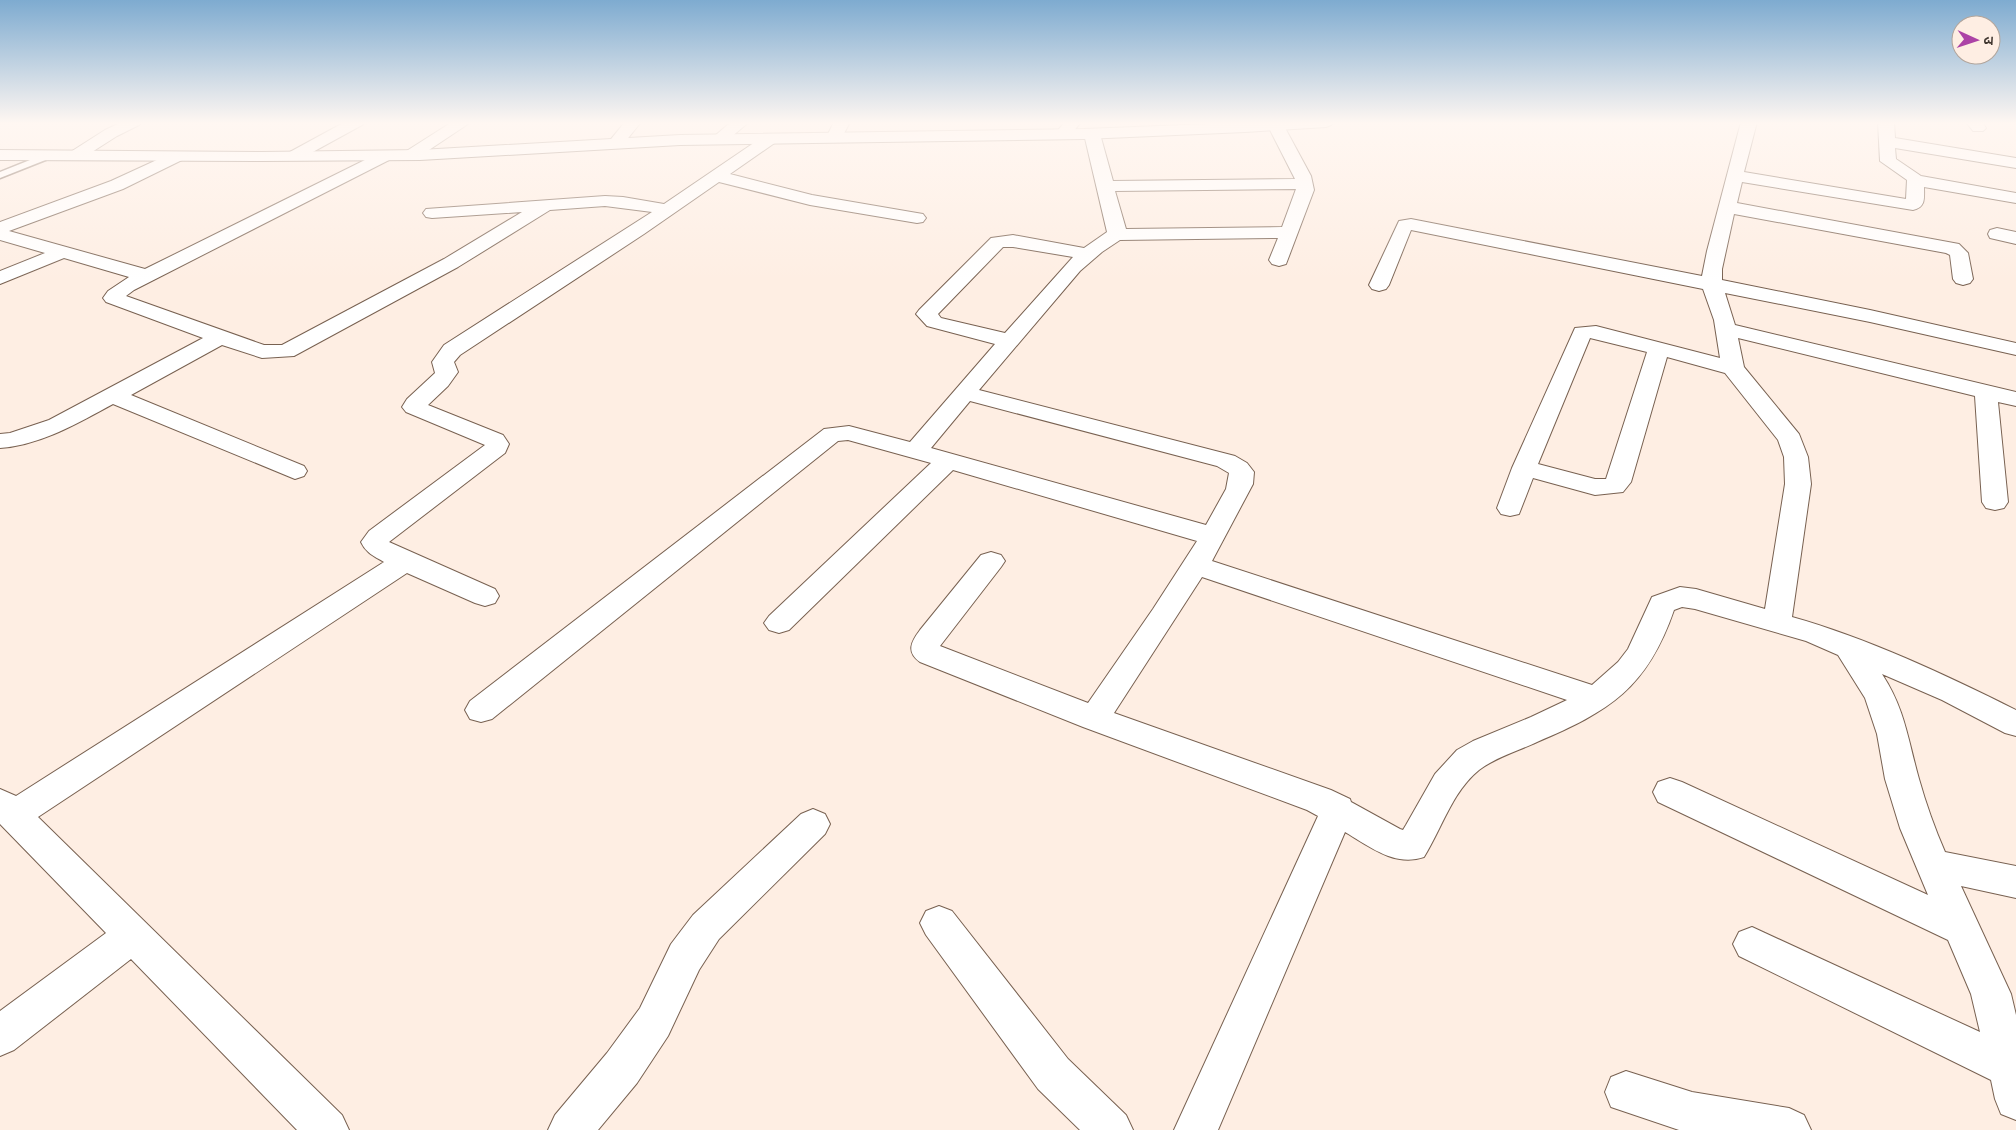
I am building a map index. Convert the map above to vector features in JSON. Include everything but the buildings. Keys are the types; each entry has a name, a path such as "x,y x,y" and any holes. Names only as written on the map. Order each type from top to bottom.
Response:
{"street":[{"path":"0,228 117,185 139,175"},
{"path":"348,175 148,276 120,291 113,298 198,328 219,338 268,353 286,351 295,348 451,262 546,205"},
{"path":"1102,175 1117,230 1116,235"},
{"path":"1279,260 1306,190 1302,175"},
{"path":"1910,175 1915,180 2016,198"},
{"path":"485,596 405,561 376,546 374,542 378,537 496,448 497,444 494,440 414,407 444,377 446,372 443,362 446,356 460,344 667,210 716,176 765,186 810,200 917,218"},
{"path":"1777,622 1798,484 1796,457 1790,439 1733,368 1726,329 1712,285 1712,269 1735,176 1910,206 1915,204 1915,180"},
{"path":"1106,186 1305,184"},
{"path":"432,213 623,202 667,210"},
{"path":"1727,207 1952,248 1959,253 1963,279"},
{"path":"1379,285 1403,228 1405,225 1411,224 1870,316 2016,349"},
{"path":"915,451 1073,267 1116,235 1290,232"},
{"path":"0,234 148,276"},
{"path":"1997,234 2016,238"},
{"path":"1009,341 934,322 926,314 998,242 1013,241 1088,254"},
{"path":"0,278 63,252"},
{"path":"1726,329 2016,400"},
{"path":"1510,508 1524,468 1582,332 1596,332 1733,368"},
{"path":"0,442 40,432 114,396 219,338"},
{"path":"1524,468 1595,487 1614,486 1618,482 1659,348"},
{"path":"1986,392 1995,502"},
{"path":"964,393 1226,461 1237,466 1242,472 1241,482 1196,565 1094,718"},
{"path":"114,396 296,471"},
{"path":"481,710 832,434 849,433 1212,536"},
{"path":"779,623 948,461"},
{"path":"991,560 930,637 926,643 925,650 1094,718 1320,800 1394,843 1412,846 1438,796 1462,764 1488,749 1583,707 1616,684 1640,656 1662,604 1680,597 1696,599 1777,622 1848,647 1953,692 2016,724"},
{"path":"327,1130 7,809 405,561"},
{"path":"1196,565 1596,698"},
{"path":"1848,647 1880,696 1893,734 1902,779 1917,828 1991,994 2012,1083"},
{"path":"1670,792 1962,928"},
{"path":"1196,1130 1338,809"},
{"path":"570,1130 622,1068 654,1022 685,957 706,927 813,824"},
{"path":"1933,864 2016,882"},
{"path":"939,923 1053,1074 1111,1130"},
{"path":"0,1036 133,935"},
{"path":"1752,944 2012,1083"},
{"path":"1626,1092 1692,1113 1789,1130"}]}
